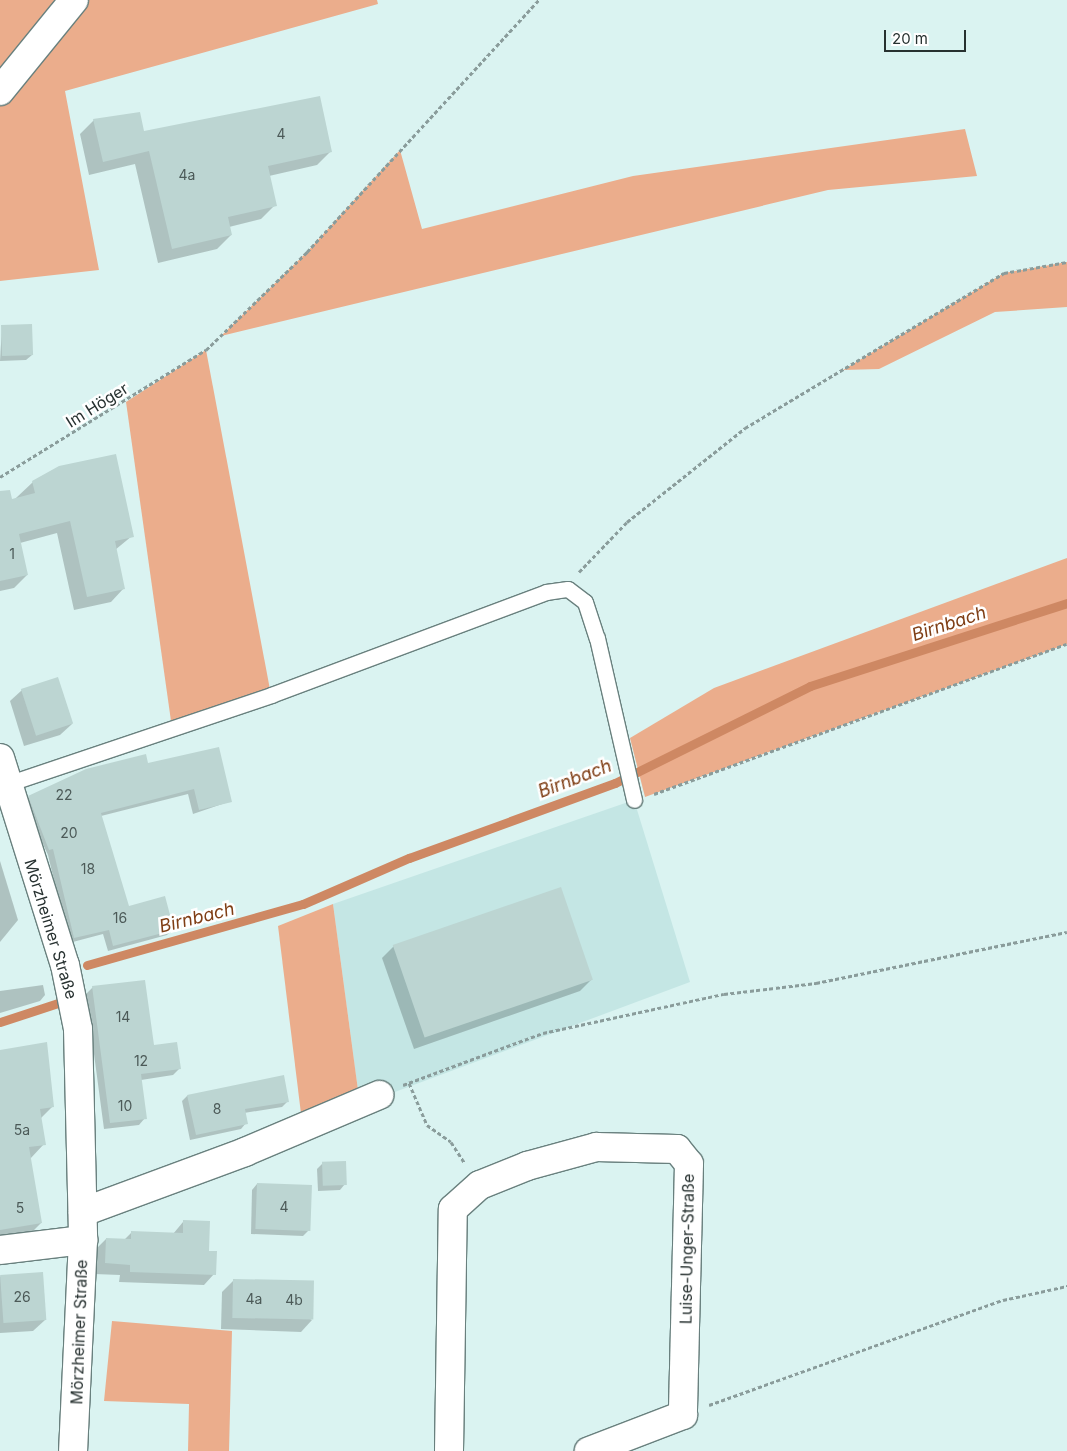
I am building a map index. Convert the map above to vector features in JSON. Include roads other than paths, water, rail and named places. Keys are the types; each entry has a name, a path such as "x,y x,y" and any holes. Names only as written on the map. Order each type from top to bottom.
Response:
{"street":[{"path":"0,91 74,0"},
{"name":"Mörzheimer Straße","path":"5,786 74,1004 82,1086 83,1240 73,1451"},
{"path":"83,1212 294,1133 379,1095"},
{"name":"Luise-Unger-Straße","path":"449,1451 453,1209 480,1186 527,1166 596,1147 676,1149 689,1164 683,1415 589,1451"},
{"path":"0,1250 83,1240"}],"lane":[{"path":"5,786 271,695 546,592 568,589 585,602 588,611 634,797"}],"waterway":[{"name":"Birnbach","path":"87,965 303,904 409,858 615,783 810,686 1067,603"},
{"name":"Birnbach","path":"0,1022 58,1003"}]}
